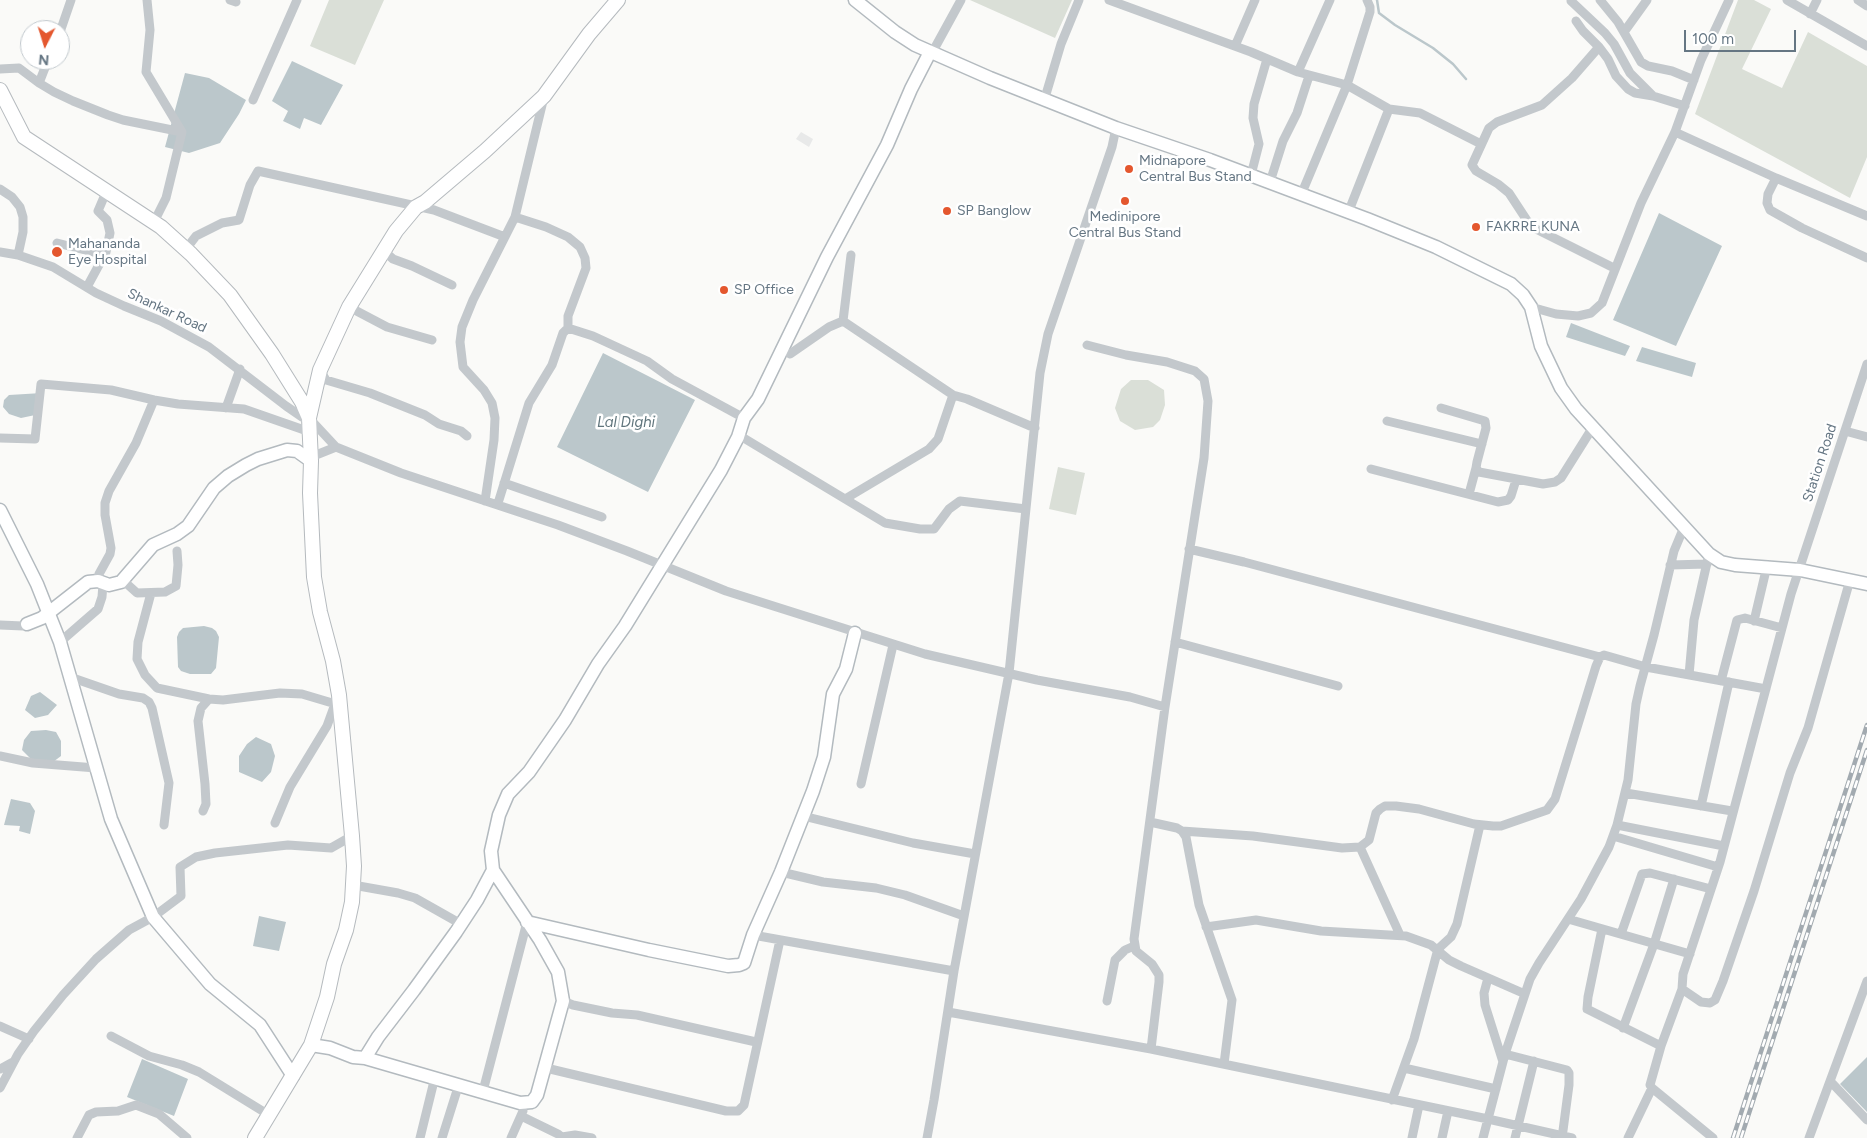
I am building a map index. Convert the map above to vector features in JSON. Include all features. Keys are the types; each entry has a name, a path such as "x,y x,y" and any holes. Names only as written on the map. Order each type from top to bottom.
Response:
{"main road":[{"path":"256,1138 311,1045 327,997 334,964 346,930 352,902 354,866 352,836 333,661 320,612 314,577 310,493 310,425 320,370 350,307 396,231 416,207 425,202 485,151 544,96 589,34 618,0"},
{"path":"0,90 24,137 154,222 186,249 230,295 240,307 302,402 310,425"}],"street":[{"path":"64,20 70,0"},
{"path":"147,0 150,30 146,72 182,132 166,198 154,222"},
{"path":"253,100 297,0"},
{"path":"855,0 895,32 931,52 1044,101 1270,182 1436,247 1511,284 1523,295 1531,307 1541,346 1561,388 1593,427 1684,527 1708,559 1694,620 1689,675"},
{"path":"311,1045 330,1048 353,1057 365,1058 435,1077 520,1103 532,1102 537,1095 563,1001 558,972 540,940 493,870 491,851 499,815 508,794 529,772 565,720 598,664 625,626 663,565 720,470 738,436 744,418 758,399 827,258 887,145 911,88 961,0"},
{"path":"1044,101 1061,44 1079,0"},
{"path":"1109,0 1309,76 1347,85 1389,109 1420,113 1481,144"},
{"path":"1234,46 1255,0"},
{"path":"1298,72 1330,0"},
{"path":"1301,195 1347,85 1370,12 1367,0"},
{"path":"1600,0 1618,22 1641,62 1648,66 1672,71 1694,80"},
{"path":"1624,32 1648,0"},
{"path":"1531,307 1556,314 1578,316 1591,313 1602,303 1614,268 1650,182 1675,132 1709,41 1729,0"},
{"path":"1787,0 1867,46"},
{"path":"1810,14 1817,0"},
{"path":"1858,0 1867,6"},
{"path":"1571,1 1605,33 1614,44 1630,73 1653,96"},
{"path":"1576,21 1608,59 1621,83 1635,93 1653,96 1685,106"},
{"path":"1599,47 1572,78 1542,105 1493,124 1486,132 1473,160 1473,168 1509,193 1528,222 1541,232 1614,268"},
{"path":"1251,175 1259,144 1253,118 1254,104 1267,60"},
{"path":"0,69 19,68 39,83 73,101 108,115 123,120 182,132"},
{"path":"39,83 44,70"},
{"path":"1270,182 1280,147 1297,114 1309,76"},
{"path":"485,501 494,440 495,418 492,402 463,367 460,342 462,327 473,300 515,217 544,96"},
{"path":"1348,213 1389,109"},
{"path":"927,1138 954,970 1009,673 1040,373 1048,334 1109,155 1116,128"},
{"path":"1675,132 1776,178 1867,216"},
{"path":"186,249 196,236 222,223 239,220 250,185 258,171 434,210 505,238"},
{"path":"1776,178 1768,194 1767,203 1770,210 1802,228 1867,258"},
{"path":"0,189 20,207 23,217 23,232 18,255"},
{"path":"87,287 105,255 110,233 107,220 98,210 107,190"},
{"path":"499,500 529,403 552,365 563,333 568,328 568,316 586,268 585,258 580,246 568,237 546,227 515,217"},
{"path":"57,243 105,255"},
{"name":"Shankar Road","path":"0,252 18,255 53,267 124,306 161,321 209,347 240,369 310,425"},
{"path":"385,252 393,260 412,266 452,285"},
{"path":"843,321 851,255"},
{"path":"350,307 387,327 432,340"},
{"path":"843,321 953,395 1035,428"},
{"path":"790,354 829,327 843,321"},
{"path":"568,328 593,336 647,361 672,379 744,418"},
{"path":"1087,346 1168,362 1195,371 1204,379 1208,401 1204,458 1165,707 1134,946 1136,951 1156,969 1158,975 1159,982 1151,1049"},
{"name":"Station Road","path":"1628,1138 1652,1088 1650,1085 1661,1046 1682,989 1683,974 1718,868 1782,628 1867,364"},
{"path":"226,408 240,369"},
{"path":"320,370 326,380 370,392 425,415 439,424 461,431 467,436"},
{"path":"0,438 36,439 41,384 111,390 154,400 244,409 310,425 336,447 401,473 558,525 726,591 925,654 1130,697 1165,707"},
{"path":"845,499 929,449 938,439 953,395"},
{"path":"60,642 98,609 102,597 101,569 110,554 111,548 105,515 105,503 109,491 136,443 154,400"},
{"path":"1440,408 1485,420 1486,428 1469,494"},
{"path":"1387,421 1482,444"},
{"path":"1476,468 1485,474 1516,480 1543,484 1555,482 1565,471 1593,427"},
{"path":"1845,431 1867,437"},
{"path":"738,436 885,523 920,529 934,529 949,509 960,502 1026,509"},
{"path":"121,582 154,545 177,534 188,526 214,488 228,476 258,459 287,450 297,452 311,459 336,447"},
{"path":"1371,469 1503,502 1511,496 1516,480"},
{"path":"504,483 602,518"},
{"path":"0,510 37,584 60,642 111,819 153,917 210,984 260,1025 293,1076"},
{"path":"1483,1138 1504,1058 1525,994 1538,963 1568,919 1594,875 1617,825 1626,793 1636,704 1670,565 1684,527"},
{"path":"1189,549 1600,657 1608,656 1646,667 1766,689"},
{"path":"0,625 27,624 42,618 47,612 88,582 100,582 109,585 121,582 128,584 137,592 165,592 176,586 177,551"},
{"path":"1670,565 1708,559 1735,565 1800,570 1867,584"},
{"path":"1754,621 1767,566"},
{"path":"1682,989 1700,1002 1710,1003 1715,1000 1723,981 1754,891 1790,773 1808,728 1850,580"},
{"path":"151,593 138,642 137,659 144,676 157,688 209,699 223,700 280,693 302,694 337,705 327,726 290,786 275,823"},
{"path":"1701,806 1737,620 1741,618 1782,628"},
{"path":"527,922 610,942 728,966 744,963 753,935 803,816 824,757 833,694 846,669 856,633"},
{"path":"1175,642 1338,686"},
{"path":"861,784 893,645"},
{"path":"1150,822 1169,825 1182,831 1253,836 1342,848 1360,848 1369,840 1376,813 1385,806 1418,809 1480,825 1500,826 1540,813 1552,806 1600,657"},
{"path":"70,677 119,694 147,700 152,708 169,783 164,825"},
{"path":"142,698 157,688"},
{"path":"203,811 206,804 205,784 198,720 201,708 209,699"},
{"path":"0,756 34,764 96,768"},
{"path":"1626,793 1732,811"},
{"path":"803,816 904,841 975,854"},
{"path":"1392,1100 1417,1028 1438,949 1451,937 1457,924 1480,825"},
{"path":"1617,825 1724,846"},
{"path":"1182,831 1188,844 1199,905 1232,1000 1224,1064"},
{"path":"0,1088 29,1039 63,995 96,958 128,930 153,917 181,896 180,866 196,857 215,853 288,845 331,848 352,836"},
{"path":"1613,836 1718,868"},
{"path":"1360,848 1400,935"},
{"path":"365,1058 378,1037 461,924 477,900 493,870"},
{"path":"781,872 823,882 876,888 905,895 964,916"},
{"path":"1621,934 1642,874 1650,873 1711,889"},
{"path":"1623,1028 1654,944 1674,879"},
{"path":"353,885 415,898 461,924"},
{"path":"1568,919 1690,954"},
{"path":"1206,926 1256,920 1321,931 1400,935 1416,938 1438,949 1449,960 1525,994"},
{"path":"482,1091 527,922"},
{"path":"1602,929 1587,1009 1661,1046"},
{"path":"753,935 954,970"},
{"path":"546,1068 733,1112 742,1109 780,940"},
{"path":"1108,1001 1115,960 1125,950 1134,946"},
{"path":"1488,978 1484,993 1485,1005 1504,1058"},
{"path":"1810,1138 1867,981"},
{"path":"563,1001 573,1005 612,1013 637,1015 756,1042"},
{"path":"948,1012 1151,1049 1518,1125 1566,1137 1569,1073 1563,1068 1534,1061 1504,1058"},
{"path":"0,1026 29,1039"},
{"path":"112,1036 149,1056 182,1064 198,1072 269,1115"},
{"path":"1515,1138 1534,1061"},
{"path":"0,1069 14,1062"},
{"path":"1404,1068 1496,1089"},
{"path":"420,1138 435,1077"},
{"path":"1831,1082 1867,1120"},
{"path":"442,1138 459,1084"},
{"path":"1652,1088 1713,1138"},
{"path":"511,1138 526,1103"},
{"path":"77,1138 89,1115 96,1112 118,1111 136,1105 159,1114 178,1135 187,1138"},
{"path":"1412,1138 1419,1105"},
{"path":"1442,1138 1448,1111"},
{"path":"520,1116 563,1137 575,1135 592,1138"}],"shaded area":[{"path":"329,0 384,0 355,65 310,46"},
{"path":"970,0 1072,0 1055,38"},
{"path":"1738,0 1754,0 1771,9 1742,69 1782,88 1808,32 1867,66 1867,157 1850,198 1695,114"},
{"path":"801,132 813,139 809,147 796,139"},
{"path":"1131,380 1148,380 1164,390 1165,405 1160,420 1153,427 1135,430 1120,421 1115,408 1121,389"},
{"path":"1058,467 1085,473 1076,515 1049,509"}],"water":[{"path":"292,61 343,85 321,125 304,118 300,129 283,121 288,111 272,101"},
{"path":"185,73 209,78 246,100 220,143 189,153 165,147"},
{"path":"1659,213 1722,246 1676,346 1613,320"},
{"path":"1571,323 1630,346 1625,356 1566,337"},
{"path":"1642,347 1696,363 1692,377 1636,361"},
{"name":"Lal Dighi","path":"603,353 695,400 648,492 557,447"},
{"path":"42,393 40,414 21,418 9,414 3,407 4,400 9,395"},
{"path":"204,626 212,628 219,637 216,668 211,674 190,674 181,671 178,667 177,637 179,632 183,628"},
{"path":"40,692 57,705 48,715 35,718 25,710 31,696"},
{"path":"46,730 56,732 61,741 61,756 53,762 34,762 22,750 24,740 31,731"},
{"path":"256,737 271,744 275,756 271,772 262,782 239,772 239,756 247,744"},
{"path":"11,799 30,803 35,811 30,834 19,831 20,826 4,825"},
{"path":"259,916 286,922 279,951 253,946"},
{"path":"1867,1057 1867,1112 1840,1084"},
{"path":"142,1059 188,1079 174,1116 127,1097"}],"waterway":[{"path":"1377,0 1379,13 1433,48 1453,64 1466,79"}],"railway":[{"path":"1733,1138 1867,725"},
{"path":"1741,1138 1867,750"}],"place":[{"name":"Midnapore Central Bus Stand","path":"1129,169"},
{"name":"Medinipore Central Bus Stand","path":"1125,201"},
{"name":"SP Banglow","path":"947,211"},
{"name":"FAKRRE KUNA","path":"1476,227"},
{"name":"Mahananda Eye Hospital","path":"57,252"},
{"name":"SP Office","path":"724,290"}]}
